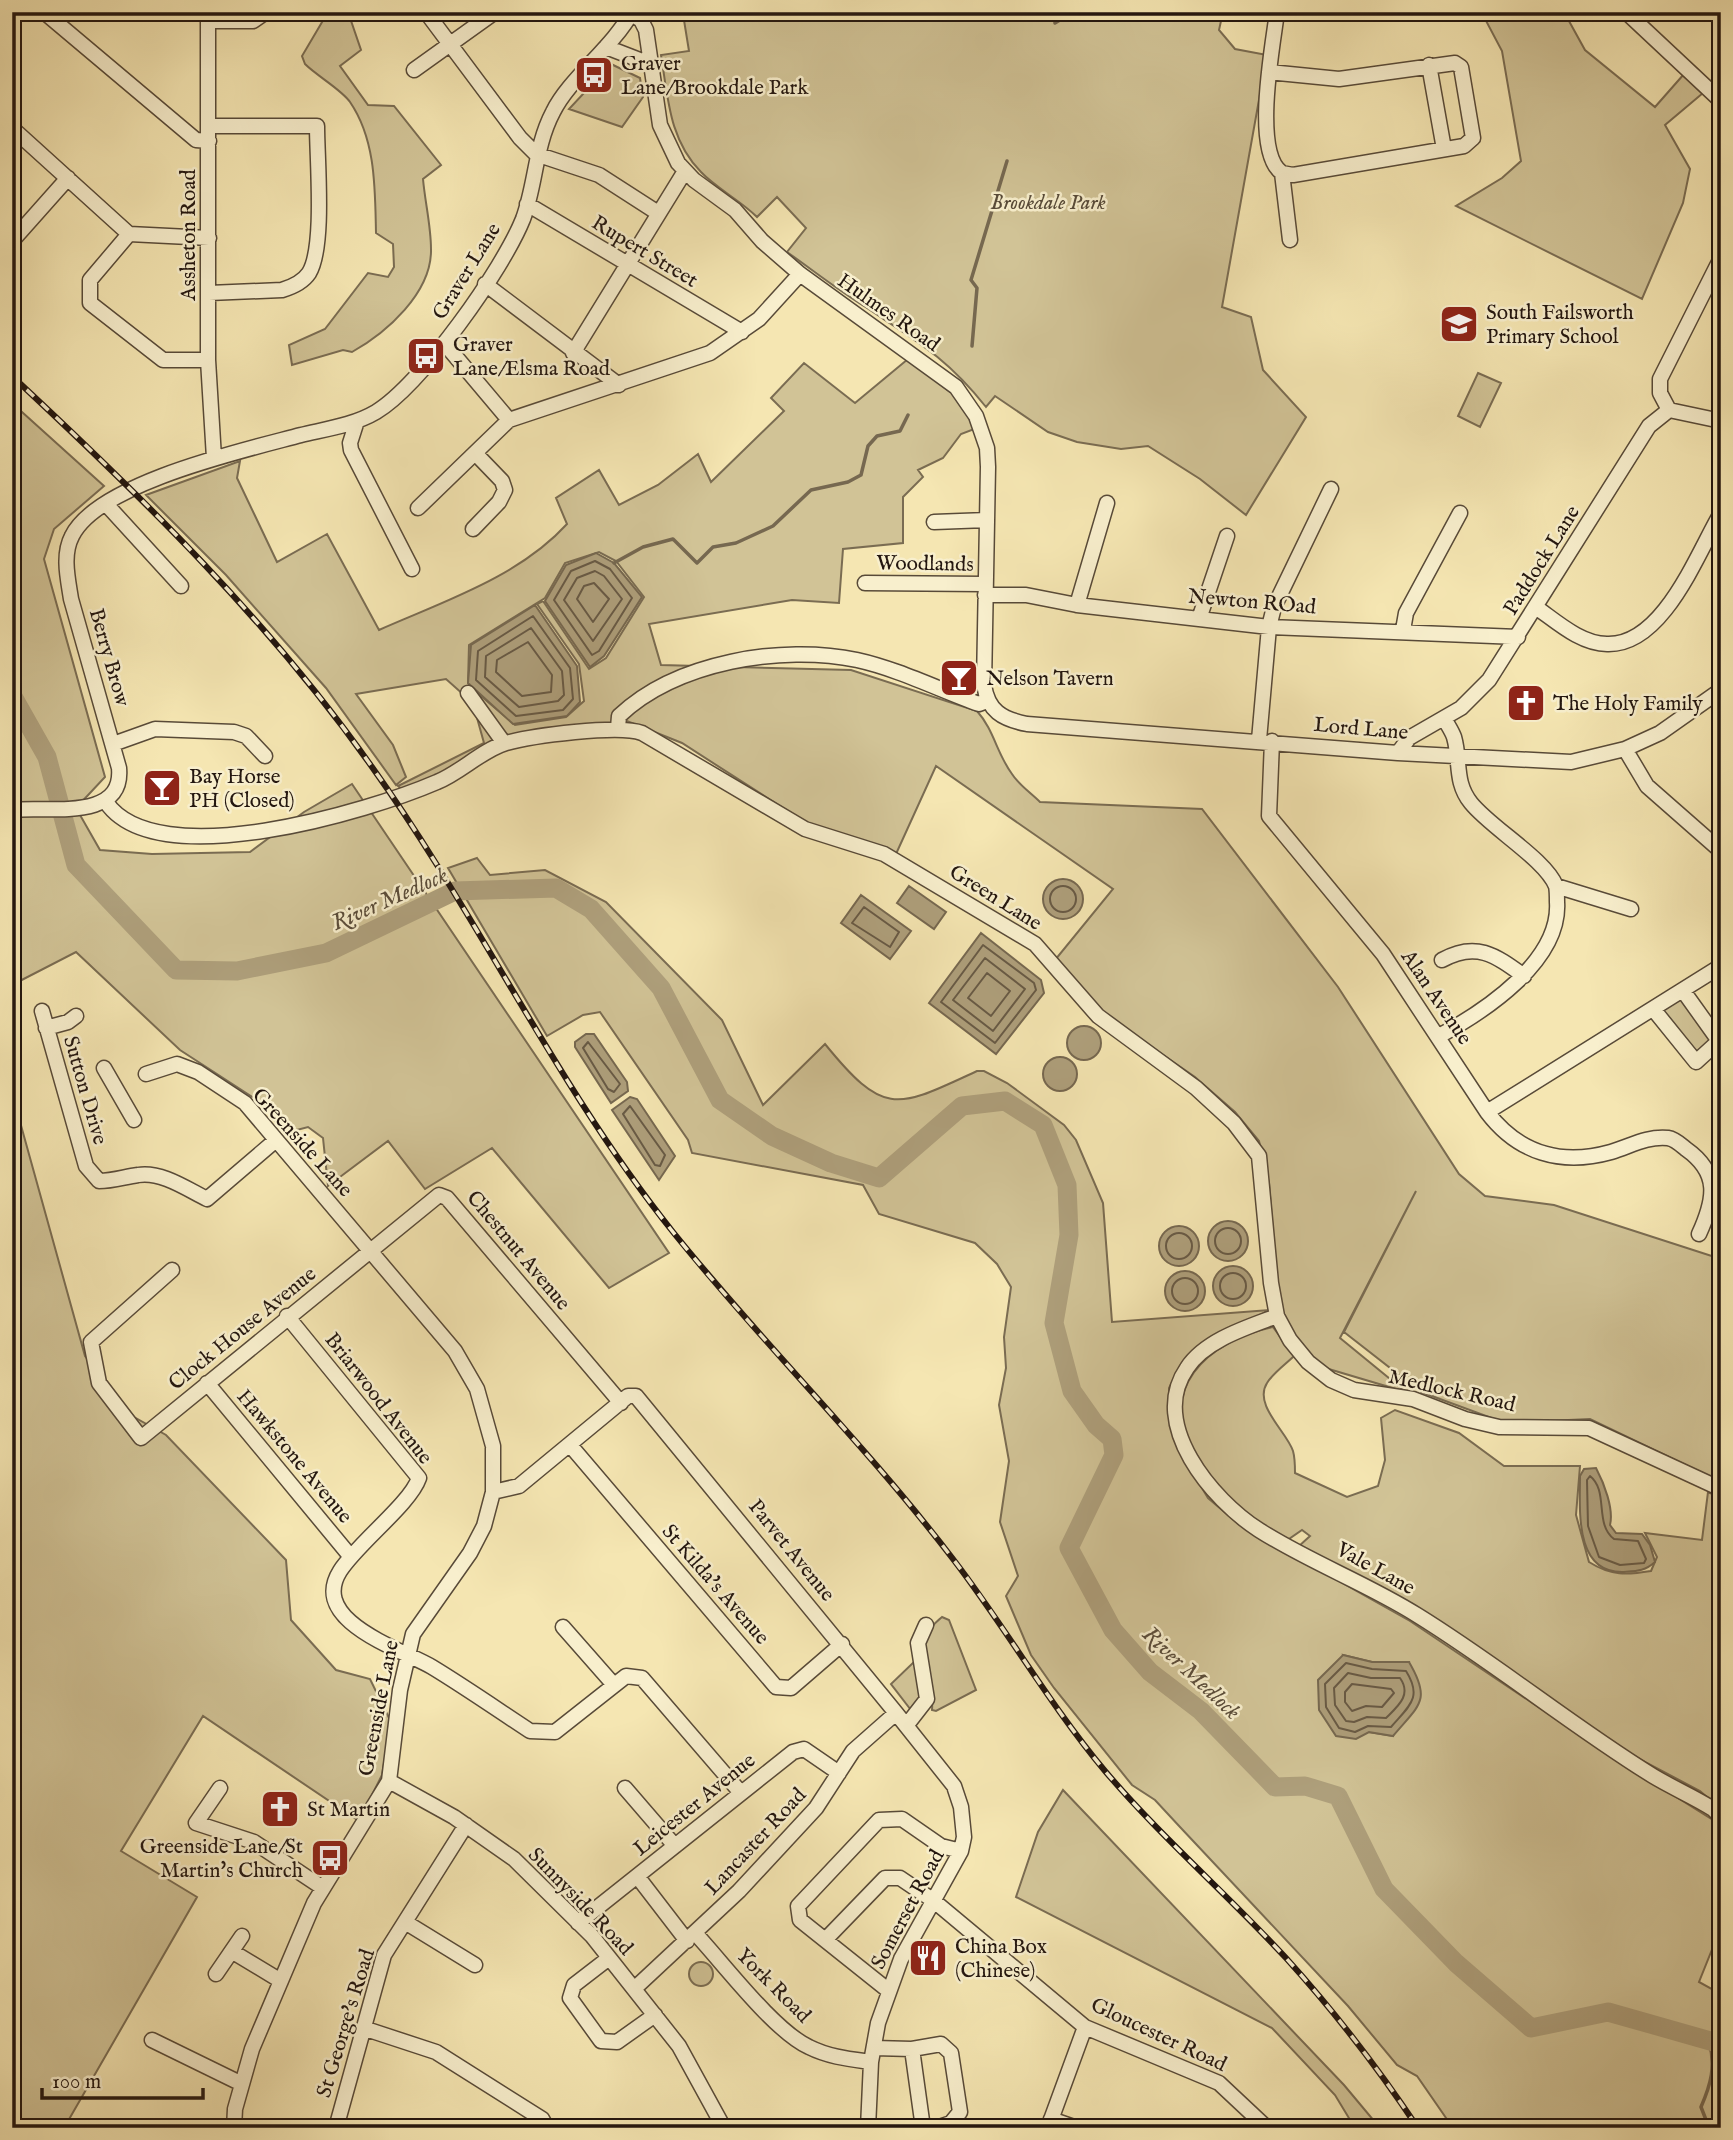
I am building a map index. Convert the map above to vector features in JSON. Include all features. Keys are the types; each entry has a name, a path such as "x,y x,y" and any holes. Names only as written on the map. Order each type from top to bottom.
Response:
{"street":[{"path":"44,12 196,140 209,134 317,126 317,255 308,276 293,287 282,290 209,293"},
{"path":"208,17 253,21 266,12"},
{"path":"426,12 520,138 536,154 599,175 658,213"},
{"path":"414,70 495,12"},
{"path":"1269,72 1339,79 1450,61 1461,67 1472,138 1464,146 1293,175 1283,173 1275,166 1264,108 1277,12"},
{"path":"1626,12 1721,101"},
{"name":"Graver Lane","path":"357,421 388,404 445,344 517,231 527,204 536,154 553,110 632,13"},
{"name":"Hulmes Road","path":"632,13 641,20 646,30 665,140 685,172 735,210 762,241 800,274 944,377 967,400 987,448 983,668 987,701"},
{"name":"Assheton Road","path":"208,17 208,360 214,458"},
{"path":"606,47 650,64"},
{"path":"1429,65 1444,149"},
{"path":"12,128 129,234 209,238"},
{"path":"573,353 685,172"},
{"path":"1283,173 1280,178 1290,240"},
{"path":"12,241 68,178"},
{"name":"Rupert Street","path":"527,204 742,332"},
{"path":"129,234 89,280 90,303 163,360 208,360"},
{"path":"1721,258 1660,379 1660,393 1669,410 1721,421"},
{"path":"418,508 509,420 710,353 759,319 800,274"},
{"path":"485,284 573,353 619,385"},
{"path":"445,344 509,420"},
{"name":"Paddock Lane","path":"1398,754 1409,738 1461,708 1489,680 1537,608 1649,426 1669,410"},
{"path":"357,421 350,443 352,452 412,569"},
{"name":"Berry Brow","path":"106,802 117,790 120,778 113,744 71,599 66,559 68,544 80,524 106,504 141,485 214,458 357,421"},
{"path":"473,529 499,502 505,491 502,481 475,453"},
{"name":"Alan Avenue","path":"1331,489 1275,607 1269,627 1266,741 1269,816 1383,954 1500,1129 1542,1155 1581,1158 1612,1151 1640,1139 1671,1138 1701,1160 1716,1194"},
{"path":"1077,605 1107,503"},
{"path":"106,504 181,586"},
{"path":"1403,630 1406,613 1460,513"},
{"path":"1537,608 1577,635 1607,644 1630,640 1646,632 1661,617 1721,513"},
{"path":"934,522 987,520"},
{"path":"1199,619 1227,536"},
{"name":"Woodlands","path":"865,583 985,590"},
{"name":"Newton ROad","path":"985,590 1077,605 1269,627 1403,630 1518,637"},
{"path":"618,728 619,716 629,707 675,678 785,653 858,660 979,704 987,701"},
{"path":"12,810 76,808 106,802 117,816 148,831 216,838 364,810 438,782 504,743 468,693"},
{"name":"Lord Lane","path":"987,701 999,716 1027,724 1266,741 1398,754 1571,762 1625,749 1660,733 1720,694"},
{"path":"1444,718 1454,737 1460,786 1472,804 1541,867 1556,886 1631,909"},
{"name":"Green Lane","path":"504,743 618,728 631,729 653,739 805,829 884,854 1035,944 1098,1016 1196,1088 1253,1145 1261,1166 1271,1283 1277,1316"},
{"path":"113,744 155,729 234,732 246,736 265,756"},
{"path":"1625,749 1647,786 1721,851"},
{"path":"1438,1036 1461,1024 1524,976 1548,946 1558,919 1556,886"},
{"path":"1442,960 1460,950 1493,954 1524,976"},
{"path":"1487,1112 1684,992 1721,966"},
{"path":"1654,1010 1696,1062 1719,1041 1684,992"},
{"name":"Sutton Drive","path":"42,1011 86,1166 99,1181 116,1181 141,1174 167,1180 207,1199 276,1140"},
{"path":"46,1028 68,1022 76,1016"},
{"name":"Greenside Lane","path":"146,1074 177,1064 198,1072 245,1103 468,1370 486,1414 493,1446 493,1492 484,1526 470,1553 413,1633 407,1654 389,1782 323,1888 281,1981 252,2049 235,2109 234,2128"},
{"path":"104,1068 134,1120"},
{"path":"1699,1234 1716,1194"},
{"name":"Chestnut Avenue","path":"369,1249 431,1200 443,1196 621,1403"},
{"name":"Clock House Avenue","path":"172,1270 91,1342 99,1383 141,1438 369,1249"},
{"name":"Briarwood Avenue","path":"287,1316 419,1478 338,1574 336,1598 340,1609 361,1631 430,1665 530,1731 542,1734 559,1729 614,1685"},
{"name":"Medlock Road","path":"1277,1316 1290,1340 1308,1362 1331,1380 1354,1390 1413,1399 1465,1419 1499,1427 1589,1428 1721,1489"},
{"name":"Vale Lane","path":"1277,1316 1247,1327 1210,1348 1194,1359 1180,1378 1174,1396 1185,1450 1212,1487 1258,1529 1417,1614 1626,1758 1713,1808 1721,1817"},
{"name":"Hawkstone Avenue","path":"207,1383 351,1557"},
{"name":"Parvet Avenue","path":"621,1403 633,1395 643,1402 906,1726"},
{"path":"493,1492 519,1486 621,1403"},
{"name":"St Kilda's Avenue","path":"570,1445 776,1687 790,1688 842,1644"},
{"path":"906,1726 927,1699 918,1643 926,1625"},
{"path":"563,1627 614,1685 631,1675 648,1681 741,1793"},
{"name":"Lancaster Road","path":"634,1989 691,1937 816,1808 853,1751 897,1713"},
{"name":"Somerset Road","path":"868,2128 872,2055 889,1992 901,1959 961,1851 964,1823 954,1786 906,1726"},
{"name":"Leicester Avenue","path":"579,1923 793,1752 804,1749 839,1773"},
{"name":"Sunnyside Road","path":"389,1782 466,1825 514,1859 579,1923 679,2046 724,2128"},
{"path":"220,1788 196,1823 254,1842 323,1888"},
{"path":"625,1788 675,1846"},
{"path":"889,1992 800,1920 798,1906 879,1820 902,1819 941,1846 961,1851"},
{"name":"St George's Road","path":"336,2128 384,1955 466,1825"},
{"name":"York Road","path":"638,1876 691,1937 806,2046 839,2058 941,2045 951,2053 960,2112 951,2123 936,2128"},
{"name":"Gloucester Road","path":"825,1940 885,1878 900,1878 934,1901 1085,2027 1219,2083 1267,2128"},
{"path":"405,1922 475,1965"},
{"path":"216,1974 242,1936"},
{"path":"233,1952 281,1981"},
{"path":"609,1958 573,1985 570,1998 601,2041 617,2042 655,2015"},
{"path":"1077,2128 1050,2123 1085,2027"},
{"path":"363,2028 436,2052 542,2119 547,2128"},
{"path":"152,2040 242,2084"},
{"path":"912,2049 923,2128"}],"green space":[{"path":"328,12 348,12 361,50 340,66 368,105 394,106 441,165 423,179 430,232 429,265 424,281 405,310 379,334 352,352 343,350 292,365 289,345 325,329 368,273 388,277 394,267 393,244 376,233 372,165 359,117 346,97 305,64 302,56"},
{"name":"Brookdale Park","path":"657,12 1223,12 1219,30 1235,49 1267,55 1222,307 1251,317 1263,370 1306,417 1246,515 1200,479 1148,446 1121,449 1077,442 1048,432 995,396 986,407 945,363 931,352 787,252 806,228 777,197 757,217 707,178 690,160 682,146 668,102 661,55 689,51 683,14 657,16"},
{"path":"1444,12 1564,12 1585,50 1655,107 1684,74 1703,93 1665,125 1690,169 1683,203 1642,299 1456,206 1502,178 1521,161 1502,51 1483,15 1450,19"},
{"path":"611,64 640,78 643,97 622,127 569,109"},
{"path":"908,359 959,399 977,428 961,434 943,458 918,470 923,477 903,497 903,543 843,549 839,603 792,600 649,624 661,665 851,670 977,711 988,726 1012,774 1040,802 1202,809 1338,987 1459,1174 1485,1196 1554,1205 1721,1259 1721,1482 1590,1419 1505,1423 1421,1392 1344,1332 1416,1191 1340,1338 1406,1392 1322,1367 1294,1338 1279,1307 1269,1183 1259,1141 1235,1112 1195,1077 1098,1010 1055,960 1113,889 936,766 896,854 808,824 682,743 627,721 519,739 404,791 398,786 484,743 474,707 481,696 515,725 566,717 584,701 579,664 537,604 543,601 589,669 606,658 644,597 616,561 599,552 565,563 545,598 469,645 468,683 480,694 474,704 446,679 356,694 393,745 406,777 396,785 326,688 226,575 146,495 240,461 237,478 277,562 327,534 379,630 479,586 548,543 567,524 556,498 599,470 619,505 658,485 698,454 711,482 784,411 771,398 804,363 855,403"},
{"path":"1478,373 1501,383 1480,427 1458,416"},
{"path":"12,403 104,486 54,529 44,559 105,777 76,808 100,850 152,854 250,852 304,812 352,784 669,1253 609,1288 492,1148 425,1189 388,1141 328,1186 323,1138 308,1127 285,1133 260,1102 180,1050 76,952 12,985"},
{"path":"477,858 490,875 545,870 606,902 722,1020 763,1105 825,1044 863,1085 878,1095 894,1099 928,1093 977,1071 984,1071 1007,1083 1064,1125 1076,1140 1103,1203 1112,1322 1270,1310 1215,1337 1183,1362 1169,1388 1169,1417 1181,1453 1208,1498 1241,1526 1410,1621 1619,1761 1721,1825 1721,1927 1699,1982 1721,1994 1721,2128 1453,2128 1417,2076 1397,2065 1348,2006 1155,1800 1132,1785 1031,1655 1006,1596 1018,1576 1000,1522 1009,1461 999,1405 1006,1368 1004,1337 1011,1287 997,1264 975,1243 879,1214 863,1185 692,1153 688,1140 600,1012 583,1015 547,1036 448,868","holes":["1343,1655 1372,1662 1409,1662 1393,1736 1369,1732"]},
{"path":"1682,995 1713,1040 1699,1056 1657,1010"},
{"path":"12,1093 85,1356 134,1417 166,1435 286,1560 291,1620 336,1670 370,1679 391,1722 382,1775 359,1821 203,1716 121,1851 197,1897 64,2128 12,2128"},
{"path":"1273,1327 1294,1356 1267,1383 1264,1400 1267,1409 1290,1444 1295,1459 1295,1473 1347,1497 1378,1486 1385,1460 1381,1418 1395,1410 1459,1433 1504,1466 1580,1466 1576,1515 1589,1562 1612,1572 1627,1574 1651,1571 1657,1557 1645,1533 1702,1540 1708,1492 1721,1498 1721,1809 1700,1791 1626,1752 1299,1546 1310,1536 1302,1530 1286,1541 1236,1505 1213,1484 1195,1460 1184,1435 1181,1412 1184,1391 1194,1372 1227,1344"},
{"path":"942,1617 949,1620 976,1690 936,1711 932,1710 924,1649 931,1628"},
{"path":"917,1659 923,1697 914,1714 891,1684"},
{"path":"1063,1790 1344,2085 1380,2128 1355,2128 1335,2095 1272,2028 1016,1897 1038,1832"},
{"path":"701,1962 710,1965 713,1974 710,1983 701,1986 692,1983 689,1974 692,1965"}],"water":[{"path":"596,553 614,563 642,597 604,656 590,667 545,601 566,565"},
{"path":"535,605 577,666 580,702 567,716 513,724 468,683 471,645"},
{"path":"1063,879 1071,880 1077,885 1082,891 1082,907 1077,913 1071,918 1063,919 1055,918 1049,913 1044,907 1043,899 1044,891 1049,885 1055,880"},
{"path":"909,886 946,912 934,929 897,903"},
{"path":"861,895 911,931 890,959 841,923"},
{"path":"981,933 1041,980 1044,993 996,1054 929,1003"},
{"path":"1084,1026 1096,1031 1101,1043 1096,1055 1084,1060 1072,1055 1067,1043 1072,1031"},
{"path":"586,1034 594,1034 627,1082 628,1091 611,1103 575,1047 575,1042"},
{"path":"1060,1057 1072,1062 1077,1074 1072,1086 1060,1091 1048,1086 1043,1074 1048,1062"},
{"path":"630,1097 637,1099 675,1156 659,1180 612,1110"},
{"path":"1228,1221 1236,1222 1242,1227 1247,1233 1247,1249 1242,1255 1236,1260 1228,1261 1220,1260 1214,1255 1209,1249 1208,1241 1209,1233 1214,1227 1220,1222"},
{"path":"1179,1226 1187,1227 1193,1232 1198,1238 1198,1254 1193,1260 1187,1265 1179,1266 1171,1265 1165,1260 1160,1254 1159,1246 1160,1238 1165,1232 1171,1227"},
{"path":"1233,1266 1241,1267 1247,1272 1252,1278 1252,1294 1247,1300 1241,1305 1233,1306 1225,1305 1219,1300 1214,1294 1213,1286 1214,1278 1219,1272 1225,1267"},
{"path":"1185,1271 1193,1272 1199,1277 1204,1283 1204,1299 1199,1305 1193,1310 1185,1311 1177,1310 1171,1305 1166,1299 1165,1291 1166,1283 1171,1277 1177,1272"},
{"path":"1596,1468 1609,1504 1610,1525 1616,1533 1642,1534 1650,1545 1655,1562 1648,1567 1624,1572 1608,1570 1596,1563 1588,1551 1581,1522 1580,1476 1584,1469"},
{"path":"1343,1655 1372,1662 1409,1662 1421,1694 1416,1709 1393,1736 1369,1732 1356,1739 1336,1736 1319,1710 1318,1680"}],"waterway":[{"path":"1055,23 1073,12"},
{"path":"1136,12 1149,15 1156,12"},
{"path":"972,346 977,288 971,280 1007,161"},
{"path":"614,563 643,547 673,539 697,563 713,547 736,543 773,526 811,490 848,482 861,475 868,446 877,436 900,431 908,415"},
{"name":"River Medlock","path":"12,695 47,757 76,865 176,970 237,971 326,953 455,891 556,888 591,909 661,988 720,1100 772,1136 831,1163 879,1178 962,1106 1005,1101 1043,1125 1067,1185 1069,1235 1054,1323 1072,1391 1096,1425 1112,1439 1114,1455 1069,1548 1113,1630 1150,1672 1201,1711 1275,1787 1305,1786 1338,1796 1384,1889 1456,1963 1531,2028 1608,2012 1721,2044"},
{"path":"1692,2128 1708,2125 1701,2107 1711,2075 1709,2041"}],"railway":[{"path":"12,376 156,514 291,661 372,767 411,824 592,1119 673,1232 920,1517 1105,1771 1304,1978 1355,2040 1418,2128"}],"place":[{"name":"Graver Lane/Brookdale Park","path":"594,75"},
{"name":"South Failsworth Primary School","path":"1459,324"},
{"name":"Graver Lane/Elsma Road","path":"426,356"},
{"name":"Nelson Tavern","path":"959,678"},
{"name":"The Holy Family","path":"1526,703"},
{"name":"Bay Horse PH (Closed)","path":"162,788"},
{"name":"St Martin","path":"280,1809"},
{"name":"Greenside Lane/St Martin's Church","path":"330,1858"},
{"name":"China Box (Chinese)","path":"928,1958"}]}
